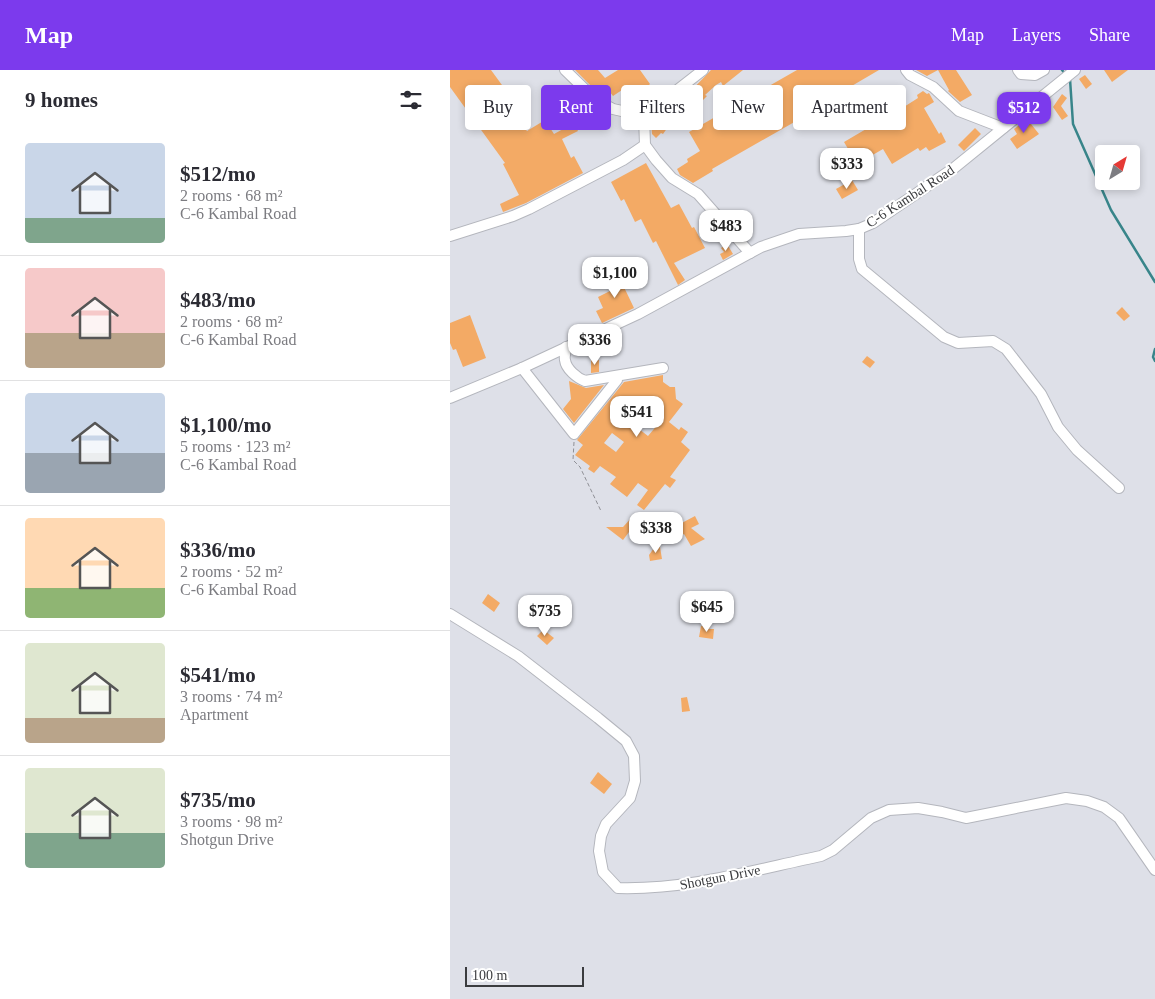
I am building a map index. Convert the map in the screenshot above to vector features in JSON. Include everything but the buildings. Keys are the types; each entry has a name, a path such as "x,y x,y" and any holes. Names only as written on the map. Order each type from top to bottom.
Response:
{"street":[{"path":"565,70 596,100 613,109 621,111"},
{"path":"684,85 703,70"},
{"path":"906,70 910,75 933,87 960,111 1003,128"},
{"path":"1018,70 1021,74 1035,75 1044,70"},
{"name":"C-6 Kambal Road","path":"450,398 522,368 638,314 750,253 799,234 859,229 873,222 932,184 1074,71"},
{"path":"644,130 645,145 672,178 698,194 750,253"},
{"path":"450,236 529,209 623,160 645,145"},
{"path":"859,229 859,259 862,268 944,337 958,343 993,341 1006,349 1041,394 1058,427 1077,450 1120,488"},
{"path":"566,347 565,361 569,368 585,381 663,368"},
{"path":"522,368 574,434 617,380"},
{"name":"Shotgun Drive","path":"450,614 518,656 626,741 634,756 635,781 630,798 606,824 601,836 599,851 603,872 618,888 647,889 686,884 821,856 844,842 871,818 889,810 918,808 966,818 1066,798 1087,801 1104,807 1119,818 1155,870"}],"path":[{"path":"574,434 573,460 580,467 601,511"}],"waterway":[{"path":"1062,70 1066,75"},
{"path":"1070,79 1073,124 1111,210 1155,282"},
{"path":"1155,349 1153,357 1155,361"}]}
